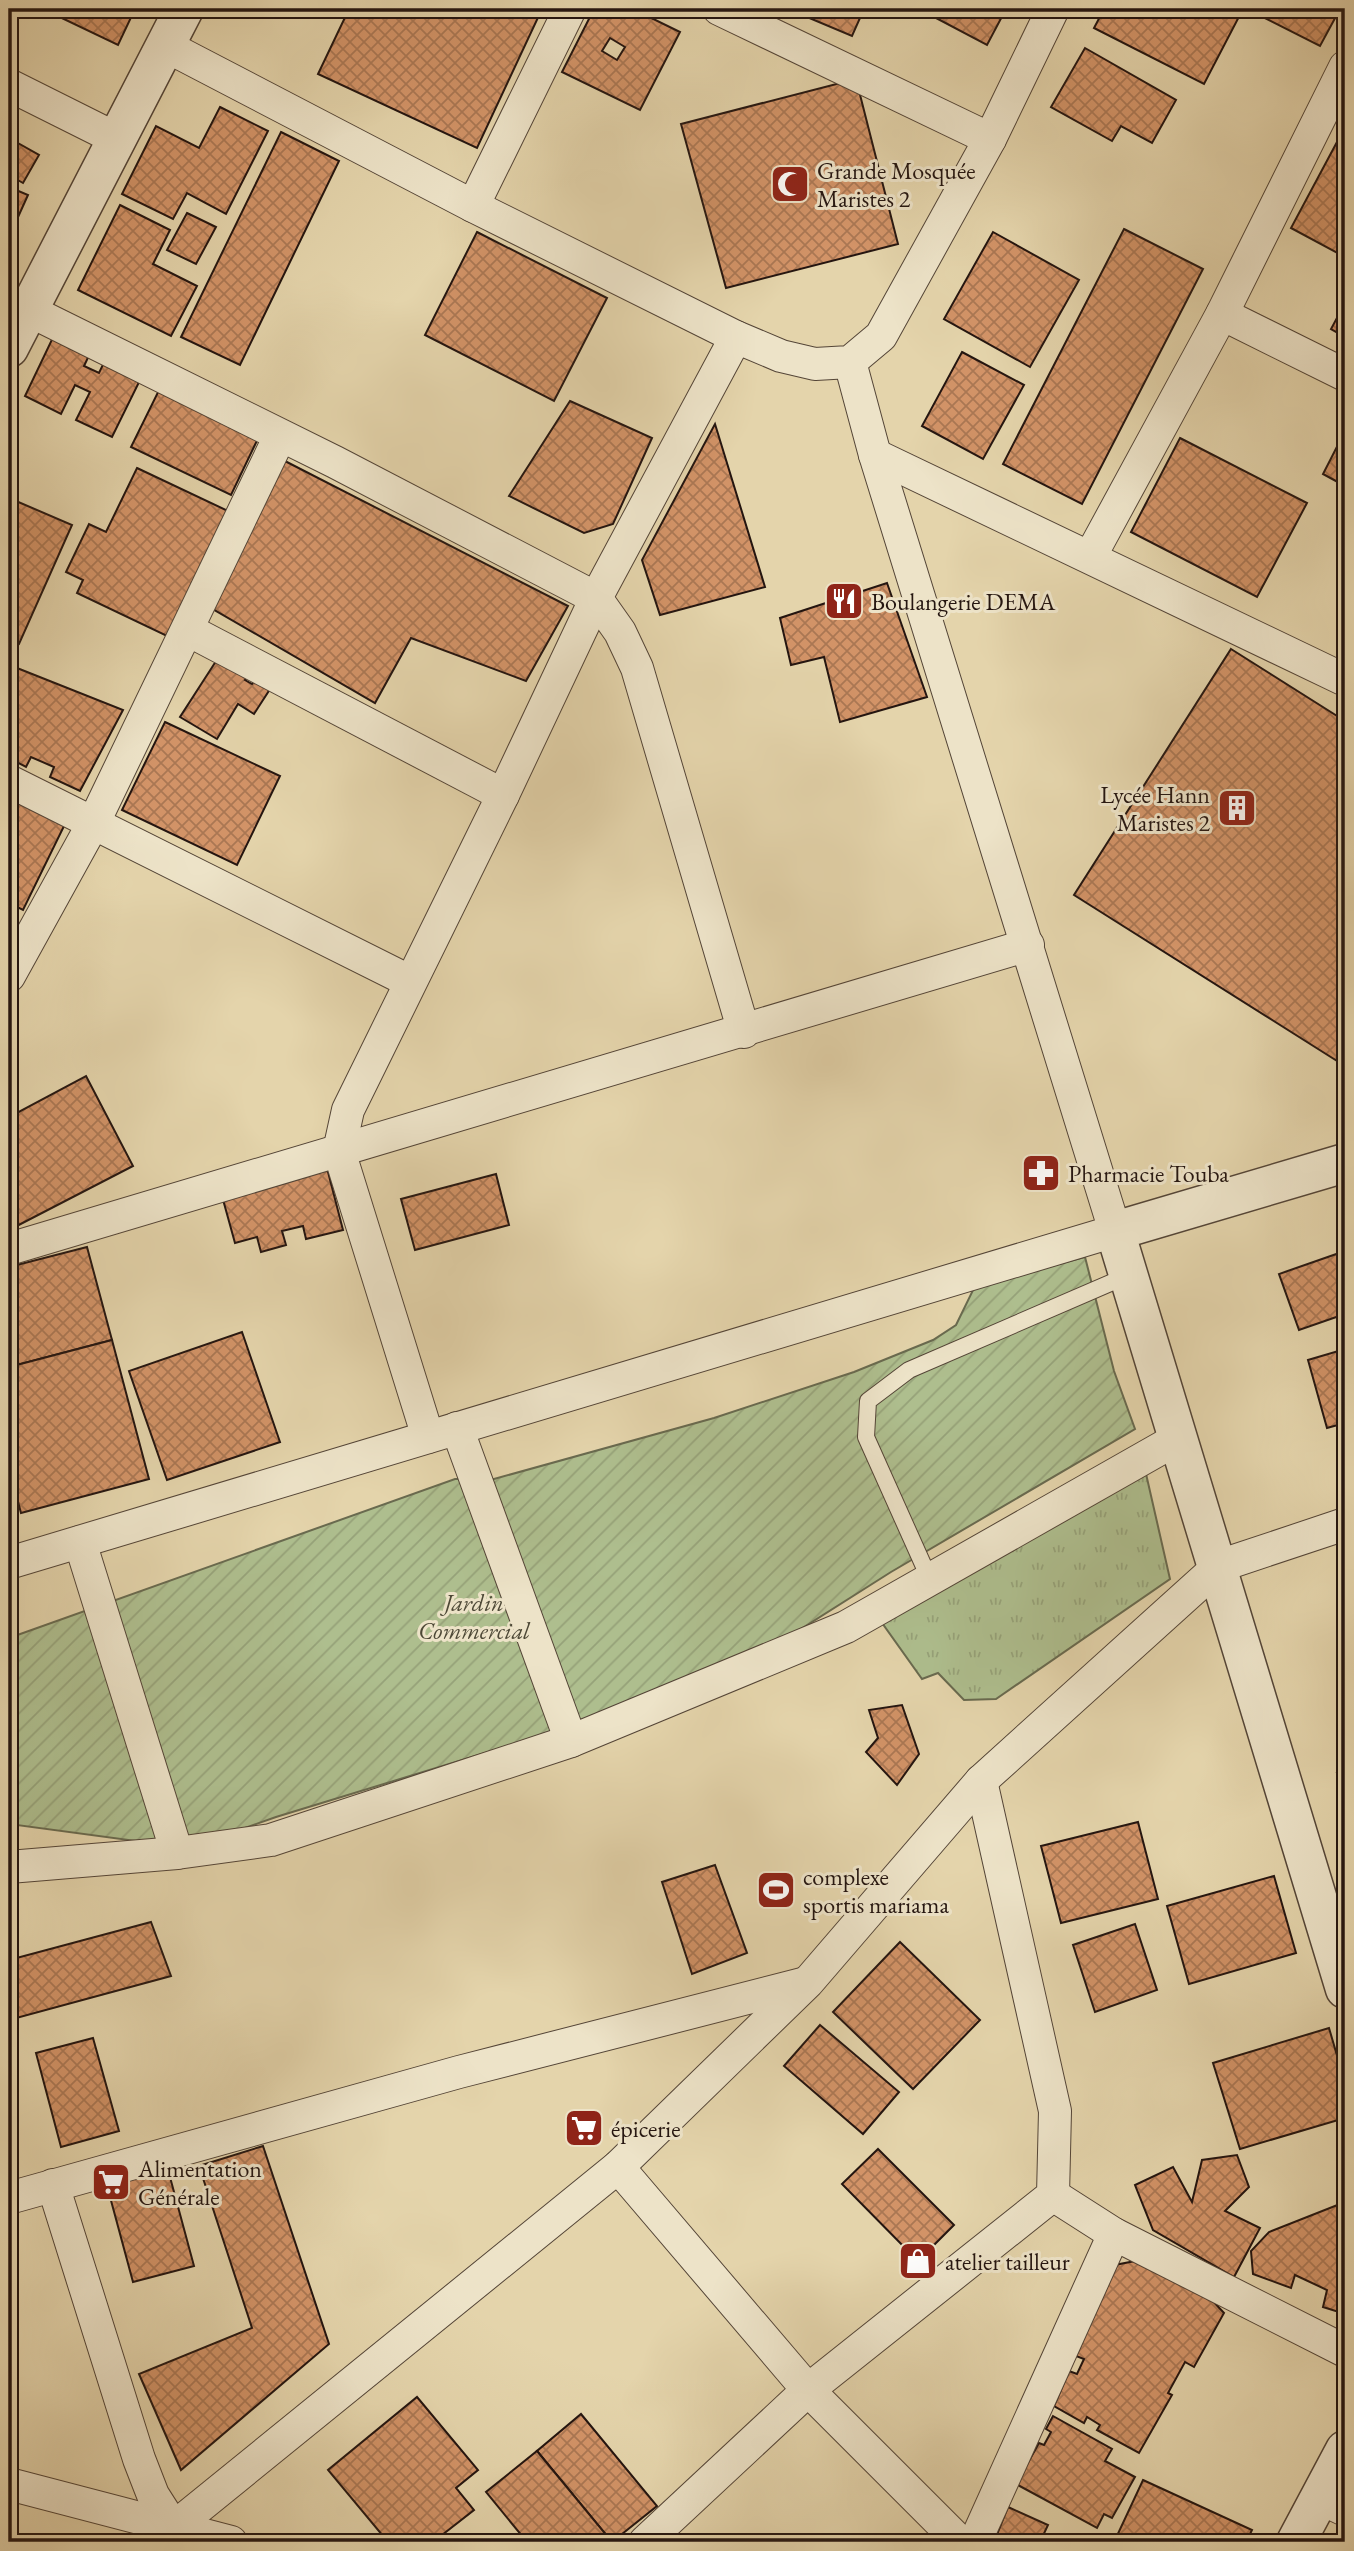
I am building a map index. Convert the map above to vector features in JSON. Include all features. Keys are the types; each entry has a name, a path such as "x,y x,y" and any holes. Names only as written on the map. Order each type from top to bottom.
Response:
{"street":[{"path":"9,348 115,138 184,9"},
{"path":"473,206 570,9"},
{"path":"166,46 473,206 736,337 780,356 815,364 850,362 881,336 990,139 1053,9"},
{"path":"725,10 990,139"},
{"path":"1090,557 1222,314 1345,67"},
{"path":"9,85 115,138"},
{"path":"28,310 596,598 620,632 637,668 744,1032"},
{"path":"1222,314 1345,375"},
{"path":"572,1741 442,1432 340,1151 348,1110 409,981 503,795 596,598 736,337"},
{"path":"850,362 875,455 1180,1438 1345,1989"},
{"path":"9,975 94,822 280,436"},
{"path":"875,455 1345,680"},
{"path":"188,630 503,795"},
{"path":"9,781 409,981"},
{"path":"9,1249 744,1032 1028,945"},
{"path":"9,1561 1345,1163"},
{"path":"9,1867 177,1853 271,1840 572,1741 846,1627 1180,1438"},
{"path":"165,2535 618,2167 808,1982 981,1781 1219,1566 1345,1524"},
{"path":"80,1542 177,1853"},
{"path":"981,1781 1055,2111 1053,2195"},
{"path":"9,2199 446,2076 808,1982"},
{"path":"618,2167 808,2390 960,2542"},
{"path":"53,2185 165,2535"},
{"path":"1053,2195 1114,2234 1345,2351"},
{"path":"645,2542 808,2390 1053,2195"},
{"path":"975,2542 1114,2234"},
{"path":"1296,2542 1332,2504 1345,2451"},
{"path":"9,2484 165,2535 231,2542"}],"lane":[{"path":"930,1580 866,1437 868,1401 909,1370 1129,1275"}],"green space":[{"name":"Jardin Commercial","path":"1085,1257 1114,1371 1135,1429 891,1572 785,1639 596,1719 276,1817 188,1848 9,1824 9,1638 455,1479 494,1479 714,1418 854,1372 933,1340 956,1325 975,1286"},
{"path":"1144,1465 1170,1579 996,1699 964,1700 938,1673 922,1679 880,1620"}],"building":[{"path":"43,9 135,9 118,45"},
{"path":"349,9 542,9 477,148 318,74"},
{"path":"594,9 633,9 680,32 640,110 562,72","holes":["610,38 625,47 617,60 602,51"]},
{"path":"788,9 864,9 852,36"},
{"path":"919,9 1006,9 987,45"},
{"path":"1104,9 1243,9 1204,84 1094,28"},
{"path":"1247,9 1340,9 1320,46"},
{"path":"1085,48 1176,100 1152,143 1121,126 1112,141 1051,107"},
{"name":"Grande Mosquée Maristes 2","path":"856,79 898,244 726,288 681,124"},
{"path":"220,107 268,131 226,214 187,193 173,219 122,194 156,126 199,148"},
{"path":"1345,127 1345,257 1291,228"},
{"path":"281,132 339,161 240,365 181,337"},
{"path":"9,138 39,155 23,183 9,175"},
{"path":"9,187 28,195 9,237"},
{"path":"120,205 170,230 153,264 197,286 171,336 78,290"},
{"path":"187,213 216,227 196,264 167,250"},
{"path":"1124,229 1203,269 1082,504 1003,464"},
{"path":"477,232 607,298 554,401 425,335"},
{"path":"993,232 1079,280 1030,367 944,319"},
{"path":"1345,303 1345,337 1331,329"},
{"path":"57,329 93,347 84,366 99,373 109,352 145,370 112,437 76,420 90,392 75,385 61,414 25,396"},
{"path":"962,352 1024,385 983,459 922,426"},
{"path":"164,380 263,428 231,495 131,447"},
{"path":"570,401 652,438 613,524 584,533 509,496"},
{"path":"715,424 765,587 660,615 642,560"},
{"path":"1345,431 1345,486 1323,474"},
{"path":"1180,438 1307,503 1257,597 1131,532"},
{"path":"281,459 568,606 526,681 411,638 375,703 211,608"},
{"path":"137,468 228,511 167,636 77,593 83,580 66,572 89,524 106,532"},
{"path":"9,498 72,525 19,644 9,639"},
{"path":"887,583 927,697 840,722 824,657 791,665 780,618"},
{"name":"Lycée Hann Maristes 2","path":"1231,649 1345,721 1345,1066 1074,895"},
{"path":"218,658 248,676 245,680 252,684 257,677 272,686 254,714 238,704 217,739 180,717"},
{"path":"17,668 123,710 80,791 50,777 54,767 31,757 26,767 9,758 9,683"},
{"path":"165,722 280,776 237,865 122,810"},
{"path":"9,795 66,822 23,910 9,903"},
{"path":"86,1076 133,1166 9,1230 9,1117"},
{"path":"327,1168 343,1230 306,1239 303,1226 282,1231 286,1245 261,1252 257,1237 235,1243 222,1196"},
{"path":"496,1174 509,1225 415,1250 401,1199"},
{"path":"87,1247 112,1340 9,1367 9,1267"},
{"path":"1345,1251 1345,1314 1299,1330 1279,1274"},
{"path":"242,1332 280,1442 167,1480 129,1371"},
{"path":"112,1340 149,1479 21,1513 9,1468 9,1367"},
{"path":"1345,1349 1345,1423 1327,1428 1308,1360"},
{"path":"902,1705 919,1754 897,1785 866,1752 878,1738 869,1710"},
{"path":"1345,1771 1345,1797 1337,1773"},
{"path":"1138,1822 1158,1899 1061,1923 1041,1846"},
{"path":"715,1865 747,1953 692,1974 662,1882"},
{"path":"1274,1876 1296,1953 1189,1984 1167,1906"},
{"path":"151,1922 171,1976 9,2020 9,1960"},
{"path":"1135,1924 1157,1990 1095,2012 1073,1945"},
{"path":"900,1942 980,2020 913,2089 833,2012"},
{"path":"820,2025 899,2092 863,2134 784,2066"},
{"path":"1329,2028 1345,2083 1345,2118 1240,2149 1213,2063"},
{"path":"93,2038 119,2131 61,2147 36,2053"},
{"path":"263,2146 329,2344 181,2470 139,2374 252,2328 199,2166"},
{"path":"878,2149 954,2225 918,2261 842,2184"},
{"path":"1237,2155 1249,2187 1225,2211 1260,2228 1234,2277 1153,2230 1135,2185 1173,2167 1192,2202 1202,2160"},
{"path":"167,2166 194,2266 133,2282 106,2182"},
{"path":"1345,2202 1345,2314 1323,2307 1327,2290 1295,2275 1291,2288 1253,2274 1251,2251 1269,2232"},
{"path":"1140,2260 1196,2283 1224,2313 1194,2367 1185,2362 1168,2393 1172,2395 1139,2453 1097,2430 1100,2425 1087,2417 1084,2423 1054,2406 1069,2371 1077,2374 1084,2359 1076,2356 1115,2265"},
{"path":"417,2397 478,2470 456,2488 474,2510 433,2542 388,2542 328,2470"},
{"path":"581,2414 657,2506 612,2542 537,2451"},
{"path":"1053,2416 1112,2449 1105,2461 1135,2477 1112,2518 1104,2514 1097,2528 1016,2484 1039,2443 1044,2445 1051,2432 1046,2429"},
{"path":"537,2451 612,2542 527,2542 486,2492"},
{"path":"1143,2480 1252,2530 1246,2542 1115,2540"},
{"path":"1008,2507 1048,2525 1040,2542 994,2542"}],"place":[{"name":"Grande Mosquée Maristes 2","path":"790,184"},
{"name":"Boulangerie DEMA","path":"844,601"},
{"name":"Lycée Hann Maristes 2","path":"1237,808"},
{"name":"Pharmacie Touba","path":"1041,1173"},
{"name":"complexe sportis mariama","path":"776,1890"},
{"name":"épicerie","path":"584,2128"},
{"name":"Alimentation Générale","path":"111,2182"},
{"name":"atelier tailleur","path":"918,2261"}]}
